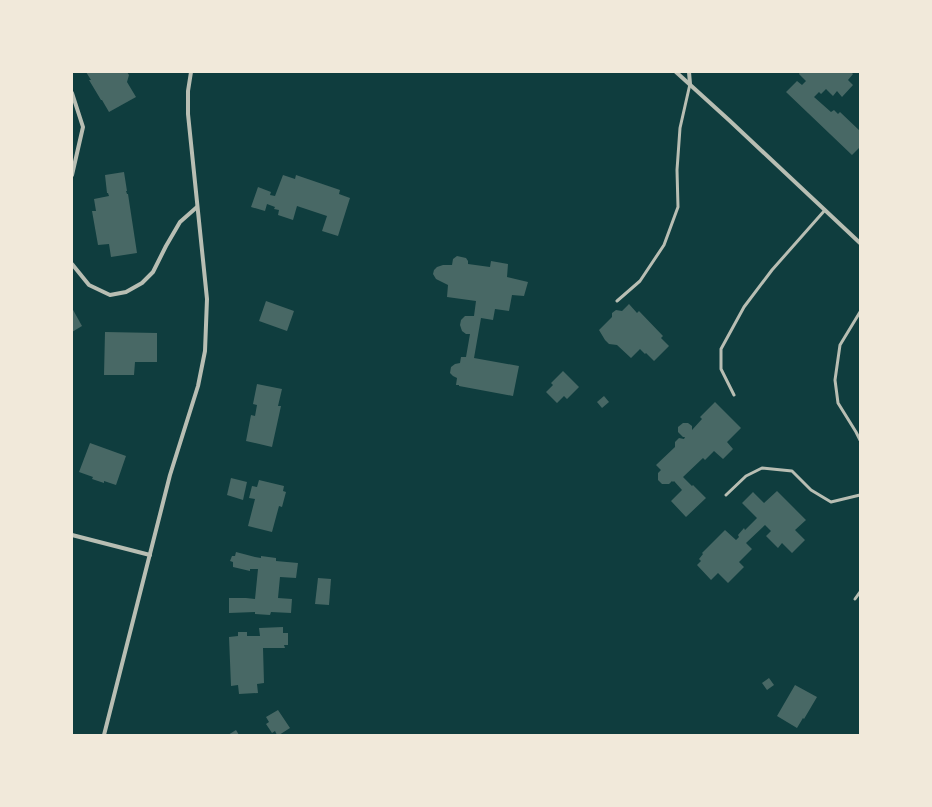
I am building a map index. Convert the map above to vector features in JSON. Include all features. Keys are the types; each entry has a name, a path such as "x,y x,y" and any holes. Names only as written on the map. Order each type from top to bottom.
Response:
{"street":[{"path":"104,735 170,475 198,386 205,351 207,299 188,114 188,92 191,72"},
{"path":"677,72 860,243"},
{"path":"689,72 690,84"},
{"path":"72,93 83,127 72,175"},
{"path":"72,264 89,285 110,295 126,292 142,283 153,272 180,222 197,207"},
{"path":"72,535 150,555"}],"lane":[{"path":"617,301 640,281 664,245 678,207 677,170 680,128 690,84"},
{"path":"734,395 721,369 721,349 744,307 772,270 825,210"},
{"path":"860,312 840,345 835,380 838,403 860,440"},
{"path":"726,495 746,476 762,468 792,472 811,490 831,502 860,495"},
{"path":"855,599 860,592"}],"building":[{"path":"86,72 127,72 129,75 127,82 136,97 109,112 89,80 91,80"},
{"path":"800,72 851,72 853,74 848,80 853,85 842,97 837,91 833,96 826,89 821,94 819,92 814,97 831,112 834,110 838,114 840,112 860,131 860,147 852,155 786,92 797,81 802,85 806,81 799,74"},
{"path":"124,172 137,253 111,257 109,244 98,245 92,211 96,211 94,199 109,196 107,193 105,175"},
{"path":"283,175 295,179 296,175 340,190 339,194 350,198 338,236 322,231 327,216 297,206 293,220 278,215 279,210 274,209 275,207 267,204 265,211 251,207 258,187 271,192 270,195 275,196"},
{"path":"457,256 466,258 468,264 490,267 491,261 508,264 507,277 528,282 524,296 512,295 509,311 495,309 493,320 481,318 474,358 519,366 513,396 456,385 457,378 450,373 451,367 460,363 461,357 466,357 470,334 466,334 462,331 460,325 461,320 465,316 474,316 476,301 447,297 448,285 436,279 433,274 437,267 452,265 453,259"},
{"path":"266,301 294,311 287,331 259,321"},
{"path":"629,304 637,313 639,311 663,336 661,338 669,346 654,361 640,349 631,358 617,345 609,344 599,330 612,317 612,313 616,310 622,311"},
{"path":"72,308 82,326 72,332"},
{"path":"105,332 157,333 157,362 135,362 134,375 104,375"},
{"path":"563,371 579,387 567,399 564,396 557,403 546,392 553,385 551,383"},
{"path":"257,384 282,389 278,406 281,406 272,447 246,441 251,415 255,416 257,405 253,404"},
{"path":"604,396 609,402 602,408 597,402"},
{"path":"715,402 741,428 727,442 733,449 723,459 714,451 705,460 703,458 683,477 706,498 686,517 671,501 682,490 674,481 669,484 662,484 658,480 658,473 661,470 656,465 675,447 675,442 679,438 684,439 685,437 678,432 678,427 683,423 688,423 692,426 692,430 702,419 700,417"},
{"path":"90,443 126,456 116,485 92,479 93,477 79,472"},
{"path":"231,478 247,482 243,500 227,495"},
{"path":"259,480 284,486 283,491 286,492 282,507 279,506 272,532 248,526 255,499 249,498 252,486 257,487"},
{"path":"777,491 806,520 795,530 805,540 792,553 782,543 778,548 766,536 771,531 765,525 746,543 752,549 739,562 744,567 728,583 718,573 711,580 697,565 701,561 699,559 703,554 702,553 725,530 736,540 744,528 745,530 757,518 742,503 753,492 764,503"},
{"path":"236,552 261,558 261,556 276,558 276,561 298,563 296,578 280,577 278,598 292,599 291,613 271,612 270,615 255,614 255,612 229,613 229,598 255,599 258,569 250,569 250,571 233,567 233,562 230,561 232,556 235,556"},
{"path":"318,578 331,579 329,605 315,604"},
{"path":"283,627 283,633 288,633 288,645 284,645 285,648 263,648 264,683 257,684 258,693 239,694 238,685 231,686 229,637 238,636 238,632 247,632 247,636 260,636 259,628"},
{"path":"769,678 774,685 767,690 762,683"},
{"path":"795,685 817,697 797,728 777,716"},
{"path":"278,710 290,728 277,735 275,731 272,733 266,724 269,722 266,717"},
{"path":"236,730 239,735 228,735"}]}
